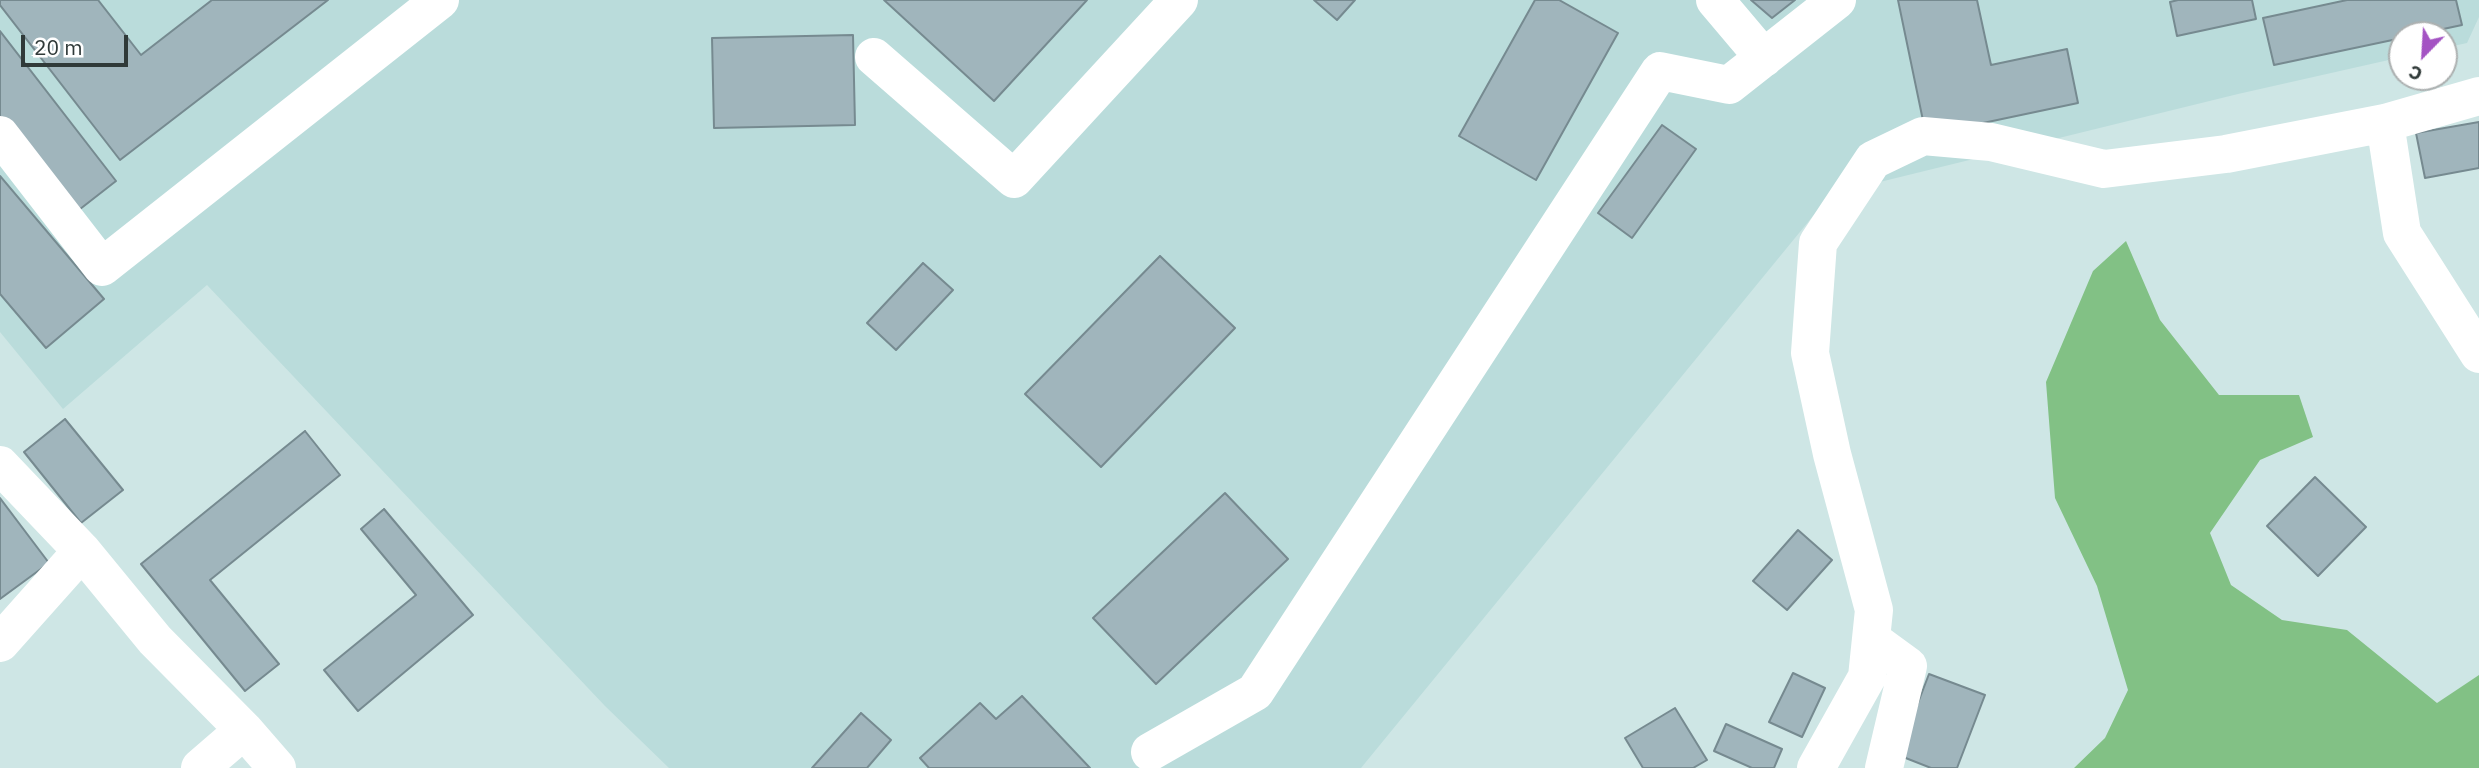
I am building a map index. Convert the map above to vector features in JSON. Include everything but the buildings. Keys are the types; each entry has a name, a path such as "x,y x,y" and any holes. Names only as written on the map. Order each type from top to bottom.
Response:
{"lane":[{"path":"0,135 102,267 440,0"},
{"path":"874,57 1014,179 1179,0"},
{"path":"1715,0 1764,58"},
{"path":"1150,752 1255,692 1660,71 1729,85 1837,0"},
{"path":"1816,768 1867,677 1874,610 1832,454 1810,353 1818,243 1873,160 1923,136 1991,142 2104,169 2226,155 2385,124 2479,96"},
{"path":"2385,124 2402,233 2479,354"},
{"path":"0,465 82,551 155,640 244,730 277,768"},
{"path":"0,643 82,551"},
{"path":"1871,639 1908,666 1884,768"},
{"path":"200,768 244,730"}],"shaded area":[{"path":"0,0 2479,0 2479,17 2467,43 2458,45 2458,21 2388,21 2388,60 2238,94 1831,194 1361,768 669,768 605,706 207,285 63,409 0,332"}],"green space":[{"path":"2126,241 2160,320 2219,395 2299,395 2313,437 2260,460 2210,533 2231,585 2282,620 2347,630 2437,703 2479,675 2479,768 2074,768 2105,738 2128,690 2097,586 2055,498 2046,382 2093,271"}]}
